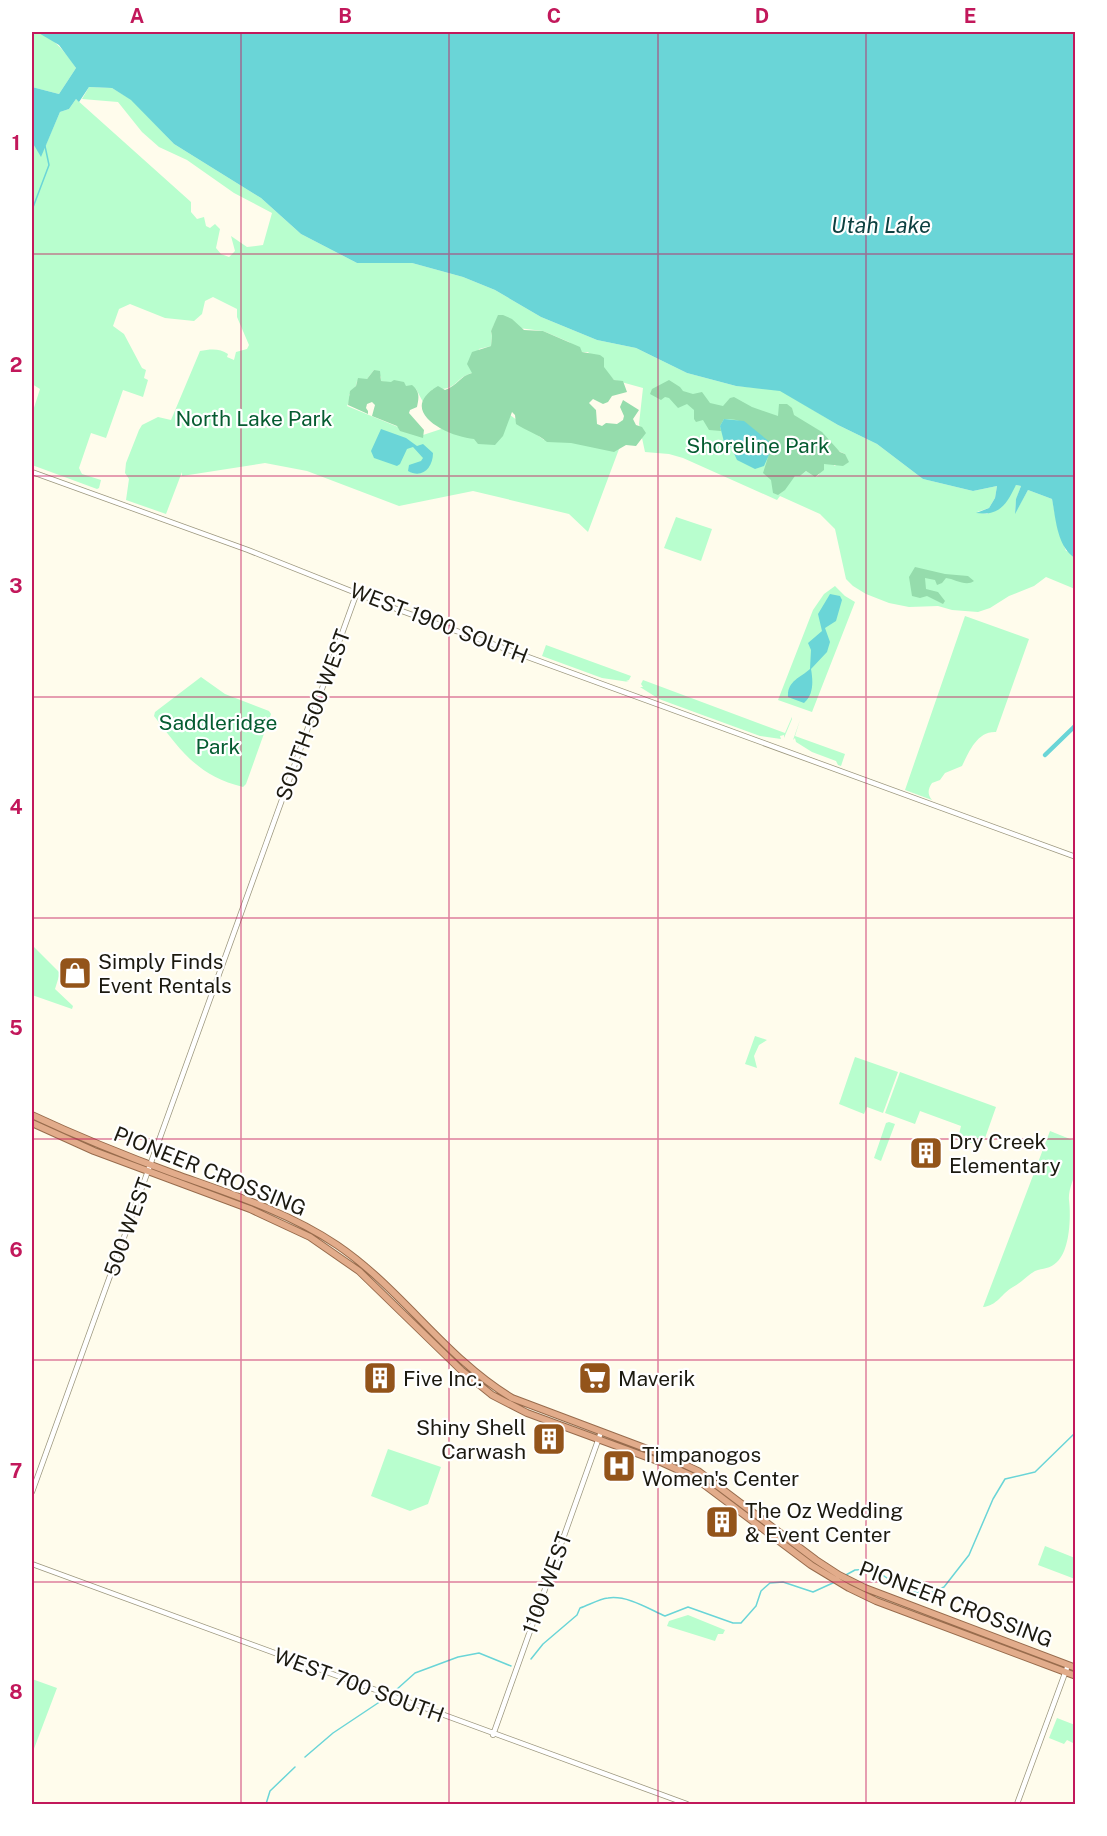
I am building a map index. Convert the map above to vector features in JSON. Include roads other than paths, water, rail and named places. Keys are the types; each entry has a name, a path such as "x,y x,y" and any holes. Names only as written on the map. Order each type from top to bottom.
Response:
{"highway":[{"name":"PIONEER CROSSING","path":"32,1115 150,1168 250,1209 310,1238 359,1271 461,1370 492,1395 527,1413 663,1463 694,1477 840,1579 876,1601 1066,1668 1076,1668"},
{"name":"PIONEER CROSSING","path":"32,1123 94,1151 254,1202 314,1230 363,1265 467,1365 496,1388 530,1406 666,1456 698,1471 840,1579"},
{"path":"1066,1668 1075,1676"}],"street":[{"name":"WEST 1900 SOUTH","path":"33,473 248,550 399,610 1076,857"},
{"name":"SOUTH 500 WEST","path":"236,926 357,592"},
{"name":"500 WEST","path":"32,1492 236,926"},
{"name":"1100 WEST","path":"492,1735 601,1432"},
{"name":"WEST 700 SOUTH","path":"32,1564 492,1735 687,1804"},
{"path":"1017,1804 1066,1668"}],"water":[{"name":"Utah Lake","path":"37,32 1075,32 1075,558 1064,547 1061,540 1052,499 1028,490 1015,514 1016,499 1021,486 1016,485 1009,498 997,511 976,513 989,508 995,498 997,486 973,491 923,479 877,444 838,425 780,391 736,386 687,373 636,348 597,340 541,317 495,290 463,277 412,263 357,263 301,234 261,198 174,144 131,100 112,88 89,87 79,102 76,99 69,109 60,112 41,157 32,142 32,87 59,94 76,68 59,45"},
{"path":"724,419 744,421 771,443 773,446 764,466 755,469 737,460 731,447 724,442 720,426"},
{"path":"381,429 406,438 417,446 423,444 433,453 433,458 426,471 418,474 408,471 409,465 423,458 413,447 407,449 397,466 374,458 371,451"},
{"path":"830,594 840,596 842,600 836,621 825,628 830,642 827,652 811,669 811,692 804,703 788,697 788,692 792,683 810,669 811,650 808,643 822,631 818,614"}],"waterway":[{"path":"32,210 49,165 45,146"},
{"path":"1045,755 1076,725"},
{"path":"844,1576 855,1570 874,1569 907,1592 933,1592 944,1587 969,1555 993,1499 1005,1479 1035,1472 1076,1432"},
{"path":"531,1659 543,1644 577,1615 580,1608 605,1599 623,1599 665,1616 688,1607 733,1623 741,1623 756,1606 761,1591 770,1583 783,1582 813,1592 835,1582"},
{"path":"396,1690 415,1673 458,1657 479,1653 511,1666"},
{"path":"305,1757 333,1733 381,1701"},
{"path":"266,1804 270,1791 295,1767"}],"place":[{"name":"Simply Finds Event Rentals","path":"75,973"},
{"name":"Dry Creek Elementary","path":"926,1153"},
{"name":"Five Inc.","path":"380,1378"},
{"name":"Maverik","path":"595,1378"},
{"name":"Shiny Shell Carwash","path":"549,1439"},
{"name":"Timpanogos Women's Center","path":"619,1466"},
{"name":"The Oz Wedding & Event Center","path":"722,1522"}],"park label":[{"name":"North Lake Park","path":"254,418"},
{"name":"Shoreline Park","path":"758,445"},
{"name":"Saddleridge Park","path":"218,734"}]}
